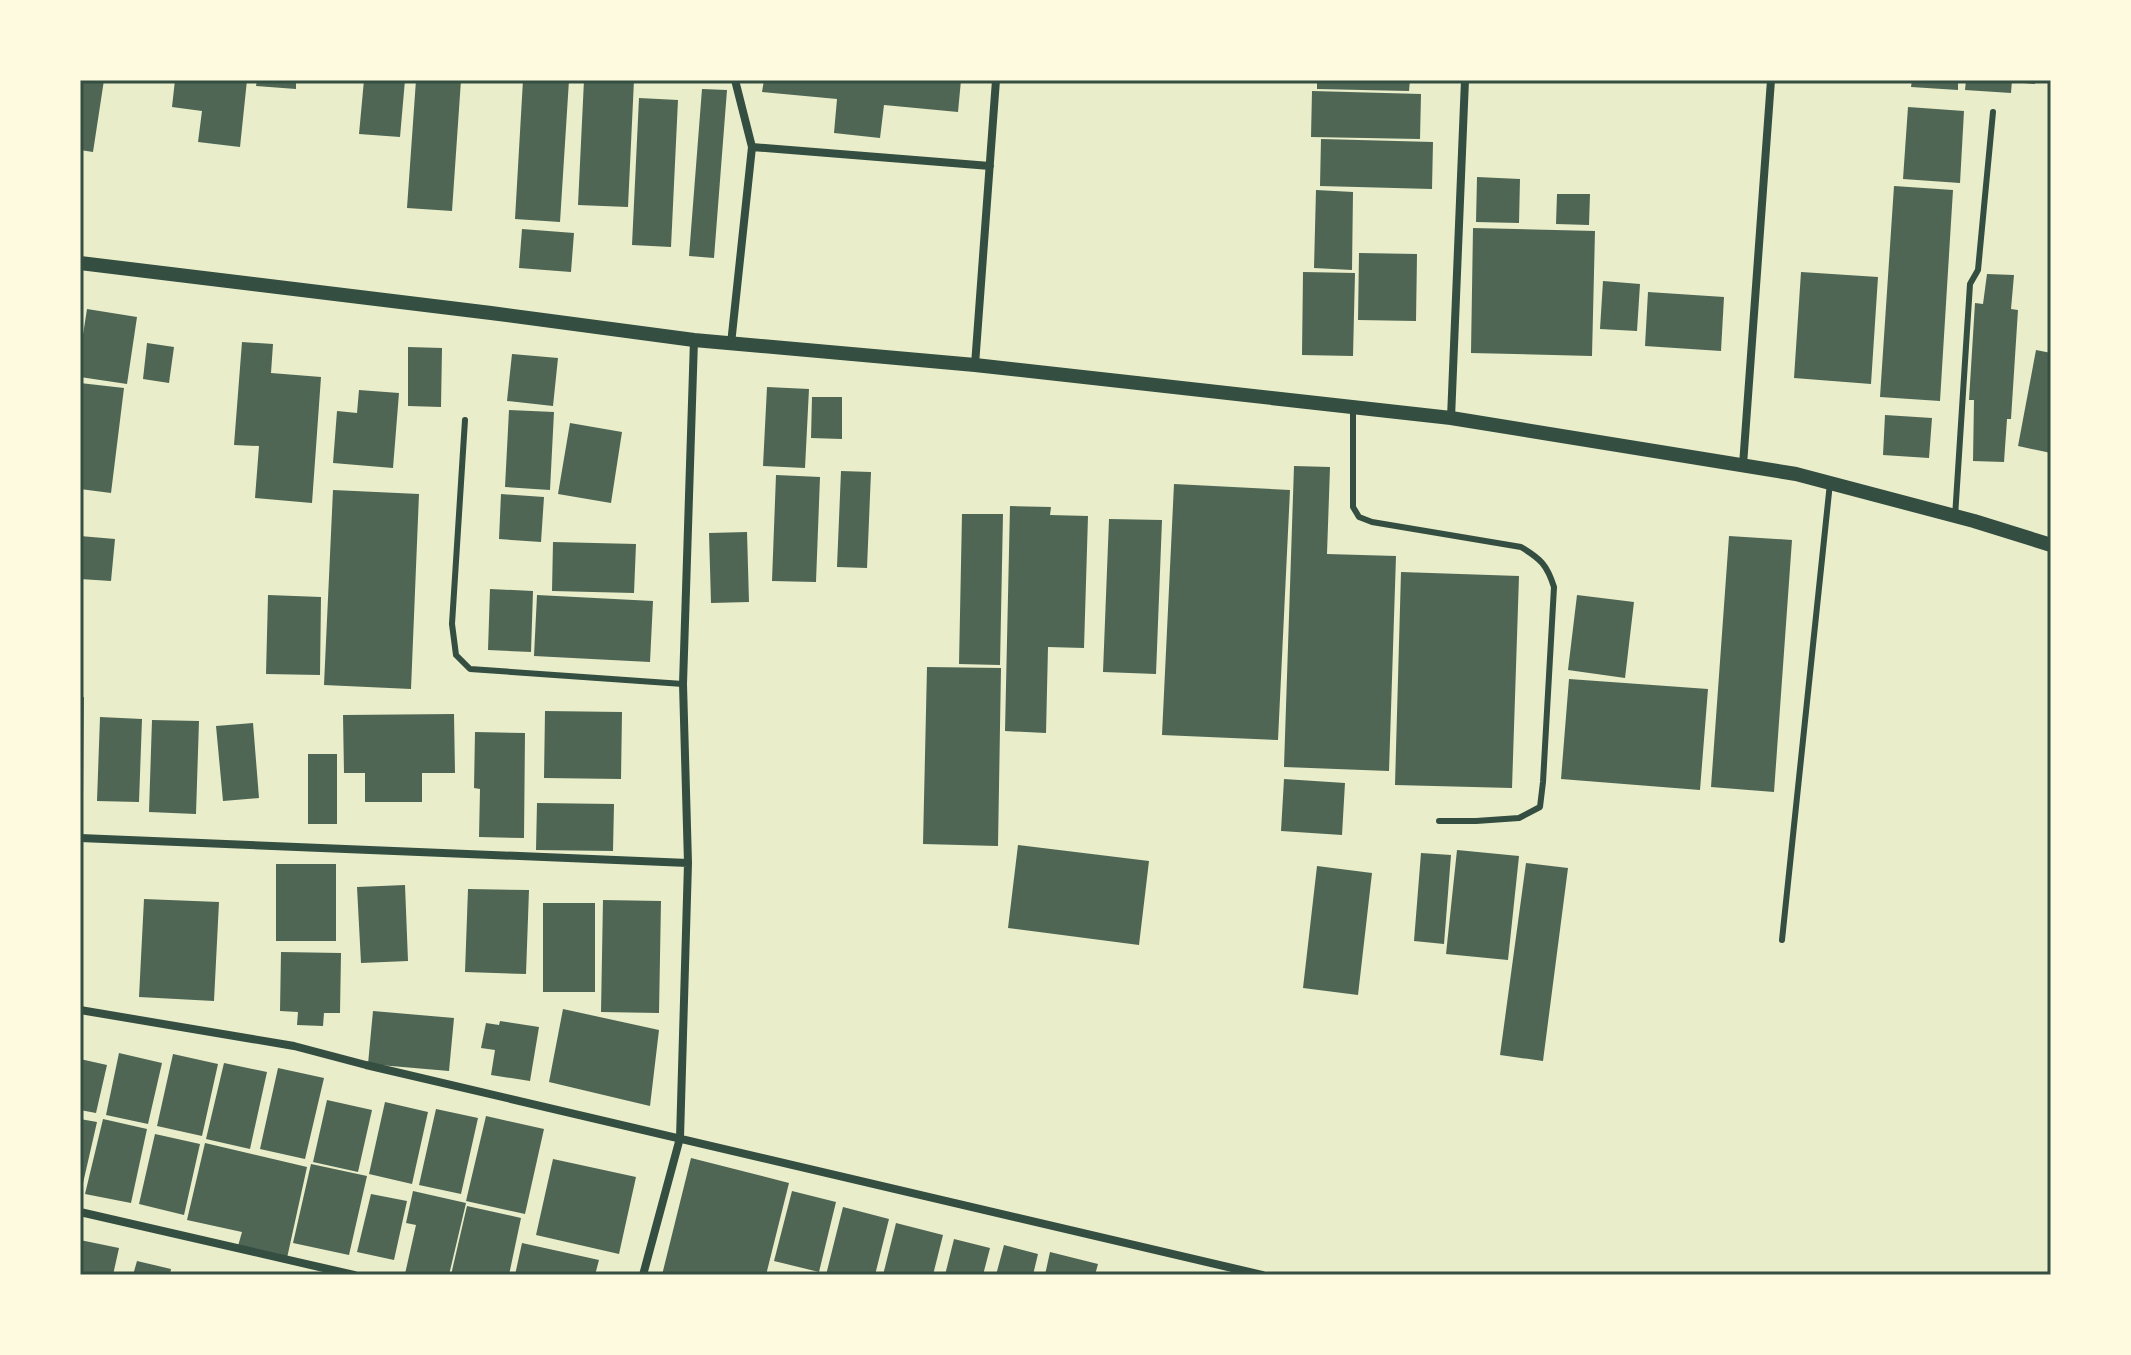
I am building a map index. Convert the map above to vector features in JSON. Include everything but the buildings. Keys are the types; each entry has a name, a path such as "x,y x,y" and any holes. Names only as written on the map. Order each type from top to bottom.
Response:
{"street":[{"path":"731,344 752,147 735,80"},
{"path":"975,365 996,80"},
{"path":"1451,418 1465,80"},
{"path":"1743,465 1771,80"},
{"path":"752,147 990,166"},
{"path":"80,263 694,340 975,365 1451,418 1796,474 2051,545"},
{"path":"643,1275 680,1138 688,863 683,684 694,340"},
{"path":"80,838 688,863"},
{"path":"80,1010 294,1046 1262,1275"},
{"path":"80,1212 354,1275"}],"lane":[{"path":"1955,517 1970,284 1978,270 1993,112"},
{"path":"1353,407 1353,507 1359,517 1372,522 1521,547 1536,556 1548,569 1554,587 1540,807 1519,818 1439,821"},
{"path":"465,420 452,624 456,655 470,669 683,684"},
{"path":"1782,940 1830,483"}]}
